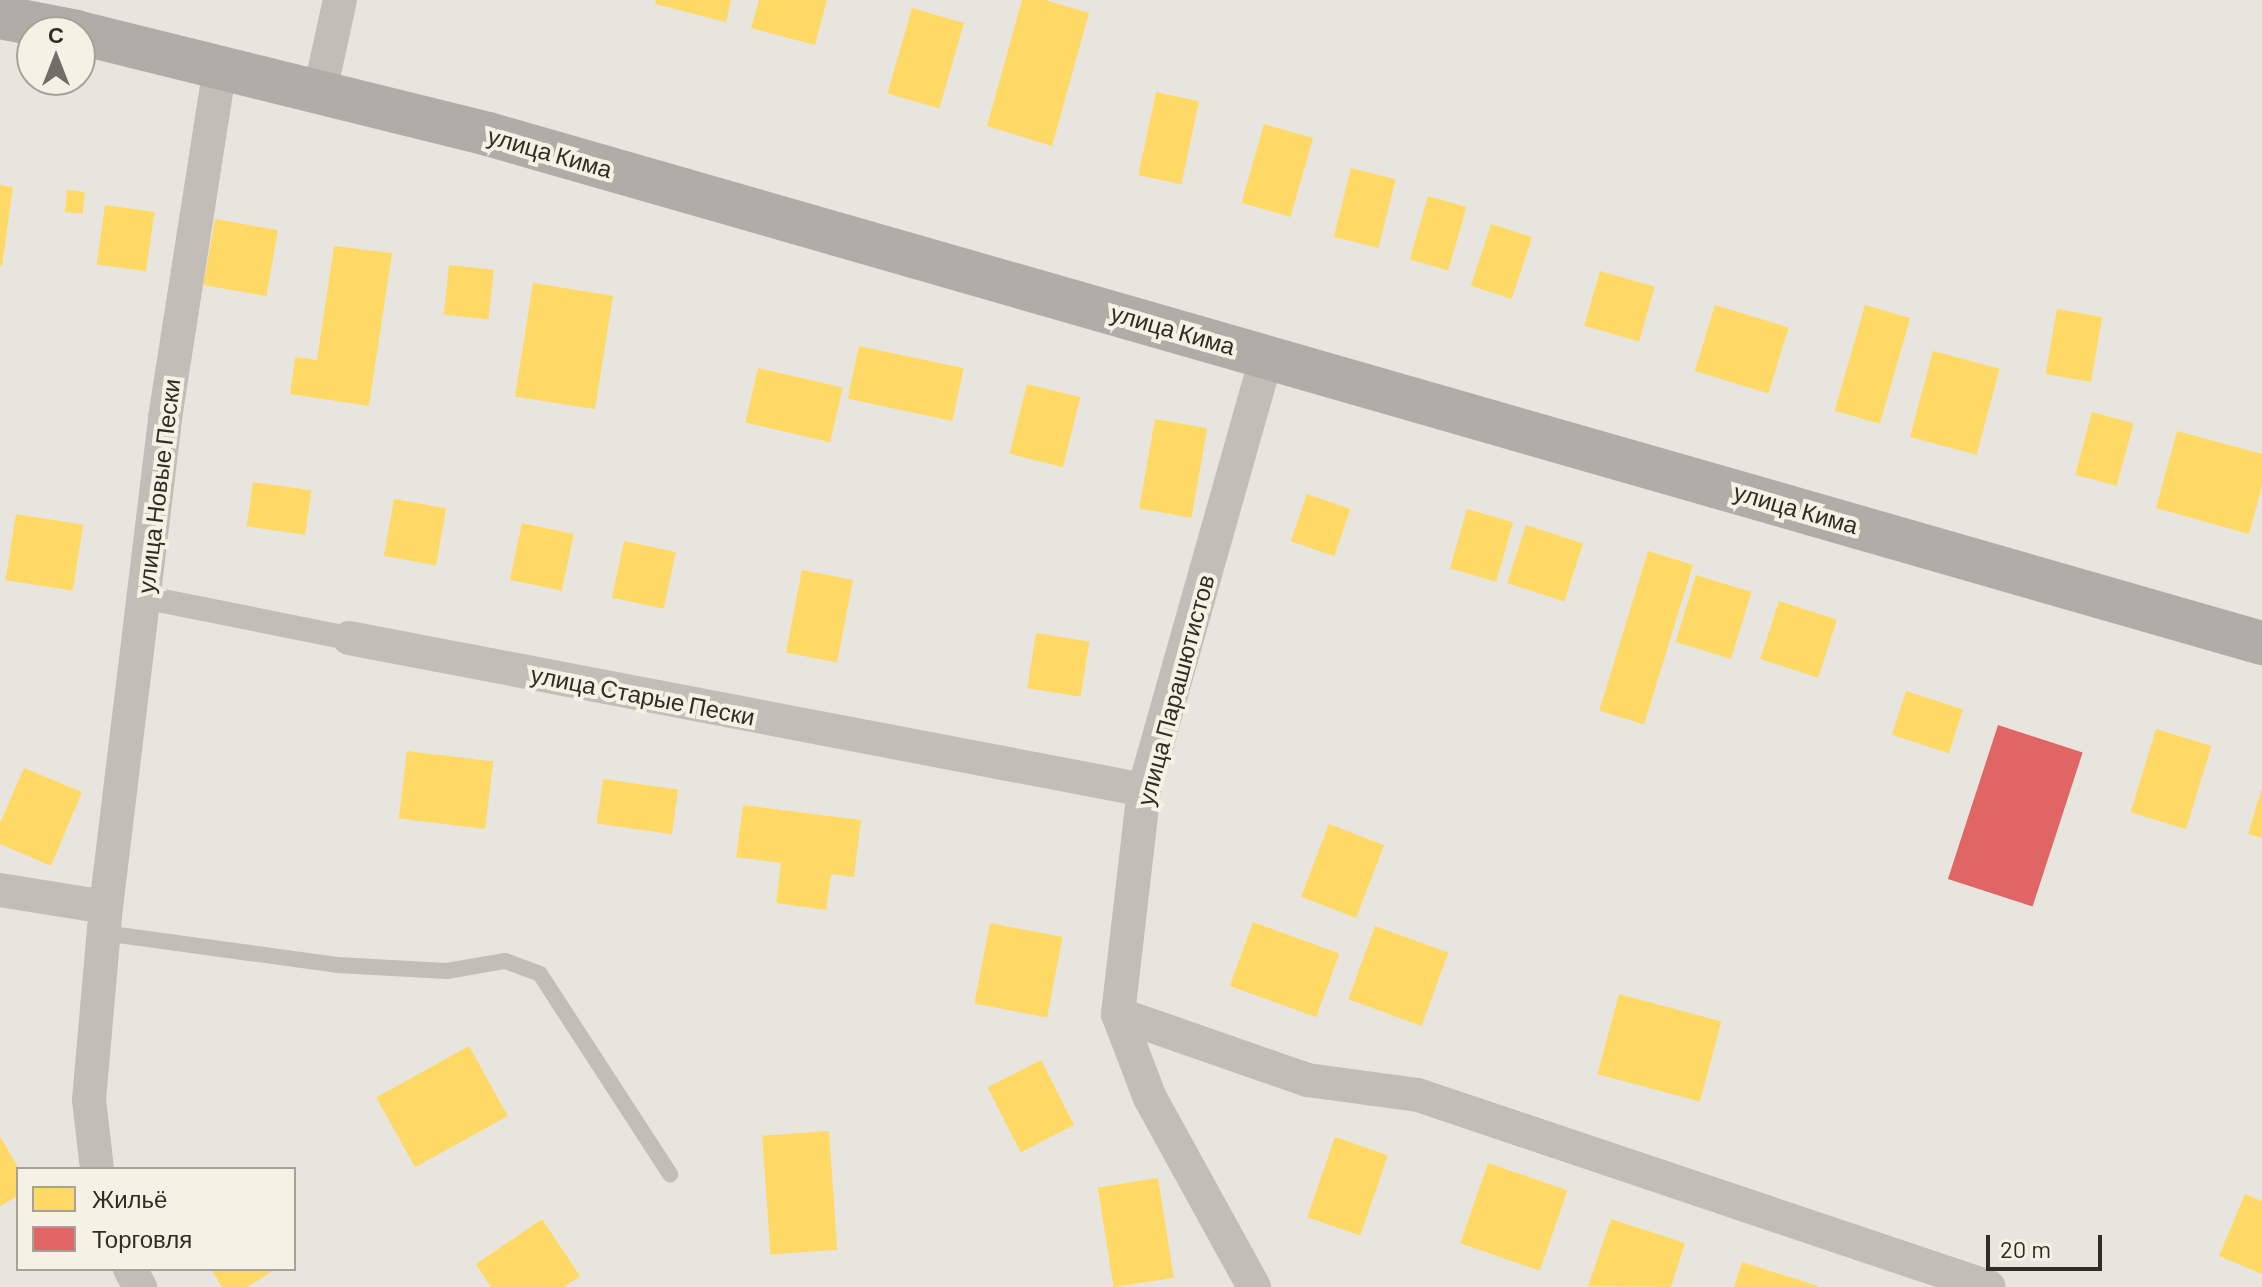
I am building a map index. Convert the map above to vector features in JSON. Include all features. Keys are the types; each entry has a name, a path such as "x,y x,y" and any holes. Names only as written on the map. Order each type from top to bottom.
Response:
{"main road":[{"name":"улица Кима","path":"96,36 320,91 1267,355 2262,643"}],"street":[{"path":"320,91 340,0"},
{"name":"улица Новые Пески","path":"97,1167 89,1100 105,920 143,597 220,67"},
{"name":"улица Парашютистов","path":"1254,1287 1150,1098 1118,1014 1144,790 1267,355"},
{"name":"улица Старые Пески","path":"143,597 1144,790"},
{"path":"0,890 105,920"},
{"path":"1118,1014 1307,1080 1418,1095 1989,1287"}],"lane":[{"path":"105,920 337,965 447,971 505,961 540,974 670,1174"}],"building: Жильё":[{"path":"656,0 731,0 726,22 655,4"},
{"path":"759,0 827,0 815,45 751,28"},
{"path":"1022,0 1045,0 1089,13 1052,146 987,126"},
{"path":"912,8 964,23 939,108 887,94"},
{"path":"1156,92 1199,101 1181,184 1138,175"},
{"path":"1264,124 1313,138 1290,217 1241,203"},
{"path":"1351,168 1396,179 1378,248 1334,237"},
{"path":"0,185 13,187 2,266 0,266"},
{"path":"67,190 85,192 83,214 65,212"},
{"path":"1428,196 1466,207 1448,270 1410,259"},
{"path":"105,205 155,212 146,271 97,264"},
{"path":"215,219 278,230 266,296 203,285"},
{"path":"1491,224 1532,237 1512,299 1471,286"},
{"path":"334,246 392,253 369,406 290,394 295,357 317,360"},
{"path":"449,265 494,270 489,319 444,315"},
{"path":"1600,271 1655,287 1639,342 1584,326"},
{"path":"533,283 613,296 595,409 515,397"},
{"path":"1715,305 1789,328 1768,393 1695,371"},
{"path":"1865,305 1910,318 1880,424 1835,411"},
{"path":"2057,309 2102,317 2091,382 2046,374"},
{"path":"859,346 964,368 952,421 848,399"},
{"path":"1933,351 2000,369 1977,455 1910,437"},
{"path":"758,368 843,388 830,442 745,423"},
{"path":"1027,384 1080,397 1063,467 1010,454"},
{"path":"2092,412 2134,423 2117,486 2075,475"},
{"path":"1155,419 1207,428 1191,518 1139,509"},
{"path":"2177,431 2262,454 2262,486 2249,534 2156,508"},
{"path":"253,482 311,490 305,535 247,527"},
{"path":"1307,494 1350,509 1334,556 1291,541"},
{"path":"394,499 446,508 436,565 384,556"},
{"path":"1467,509 1513,522 1496,582 1450,569"},
{"path":"16,514 83,525 73,591 6,580"},
{"path":"522,523 574,534 562,591 510,580"},
{"path":"1526,525 1583,544 1564,602 1507,583"},
{"path":"624,541 676,552 664,609 612,598"},
{"path":"1648,551 1693,565 1644,724 1599,711"},
{"path":"802,570 853,580 837,662 786,652"},
{"path":"1696,575 1751,592 1731,659 1676,642"},
{"path":"1779,601 1837,620 1818,678 1760,659"},
{"path":"1036,633 1089,641 1081,697 1027,688"},
{"path":"1906,691 1963,710 1949,753 1892,735"},
{"path":"2156,729 2211,746 2186,829 2131,812"},
{"path":"407,751 493,762 485,829 399,818"},
{"path":"24,768 82,792 51,866 0,844 0,823"},
{"path":"603,779 678,790 672,834 597,824"},
{"path":"2262,791 2262,838 2248,834"},
{"path":"743,805 861,820 854,877 831,874 826,910 776,903 781,863 736,857"},
{"path":"1329,824 1384,845 1356,918 1301,897"},
{"path":"1253,922 1339,953 1316,1017 1230,986"},
{"path":"990,923 1063,937 1047,1018 974,1003"},
{"path":"1375,926 1448,953 1422,1026 1348,999"},
{"path":"1619,994 1721,1021 1700,1102 1598,1074"},
{"path":"469,1046 508,1116 415,1167 376,1097"},
{"path":"1041,1060 1074,1125 1021,1152 988,1087"},
{"path":"829,1131 837,1250 770,1254 762,1136"},
{"path":"0,1136 18,1167 16,1197 0,1206"},
{"path":"1335,1137 1388,1155 1360,1236 1307,1217"},
{"path":"1488,1163 1567,1190 1540,1271 1460,1243"},
{"path":"1158,1178 1174,1278 1114,1287 1098,1188"},
{"path":"2245,1194 2262,1201 2262,1274 2219,1256"},
{"path":"542,1219 580,1276 564,1287 491,1287 476,1264"},
{"path":"1611,1219 1685,1243 1671,1287 1588,1286"},
{"path":"1742,1262 1818,1286 1818,1287 1734,1287"},
{"path":"212,1271 273,1271 247,1287 222,1287"}],"building: Торговля":[{"path":"1998,725 2083,753 2033,907 1948,879"}]}
